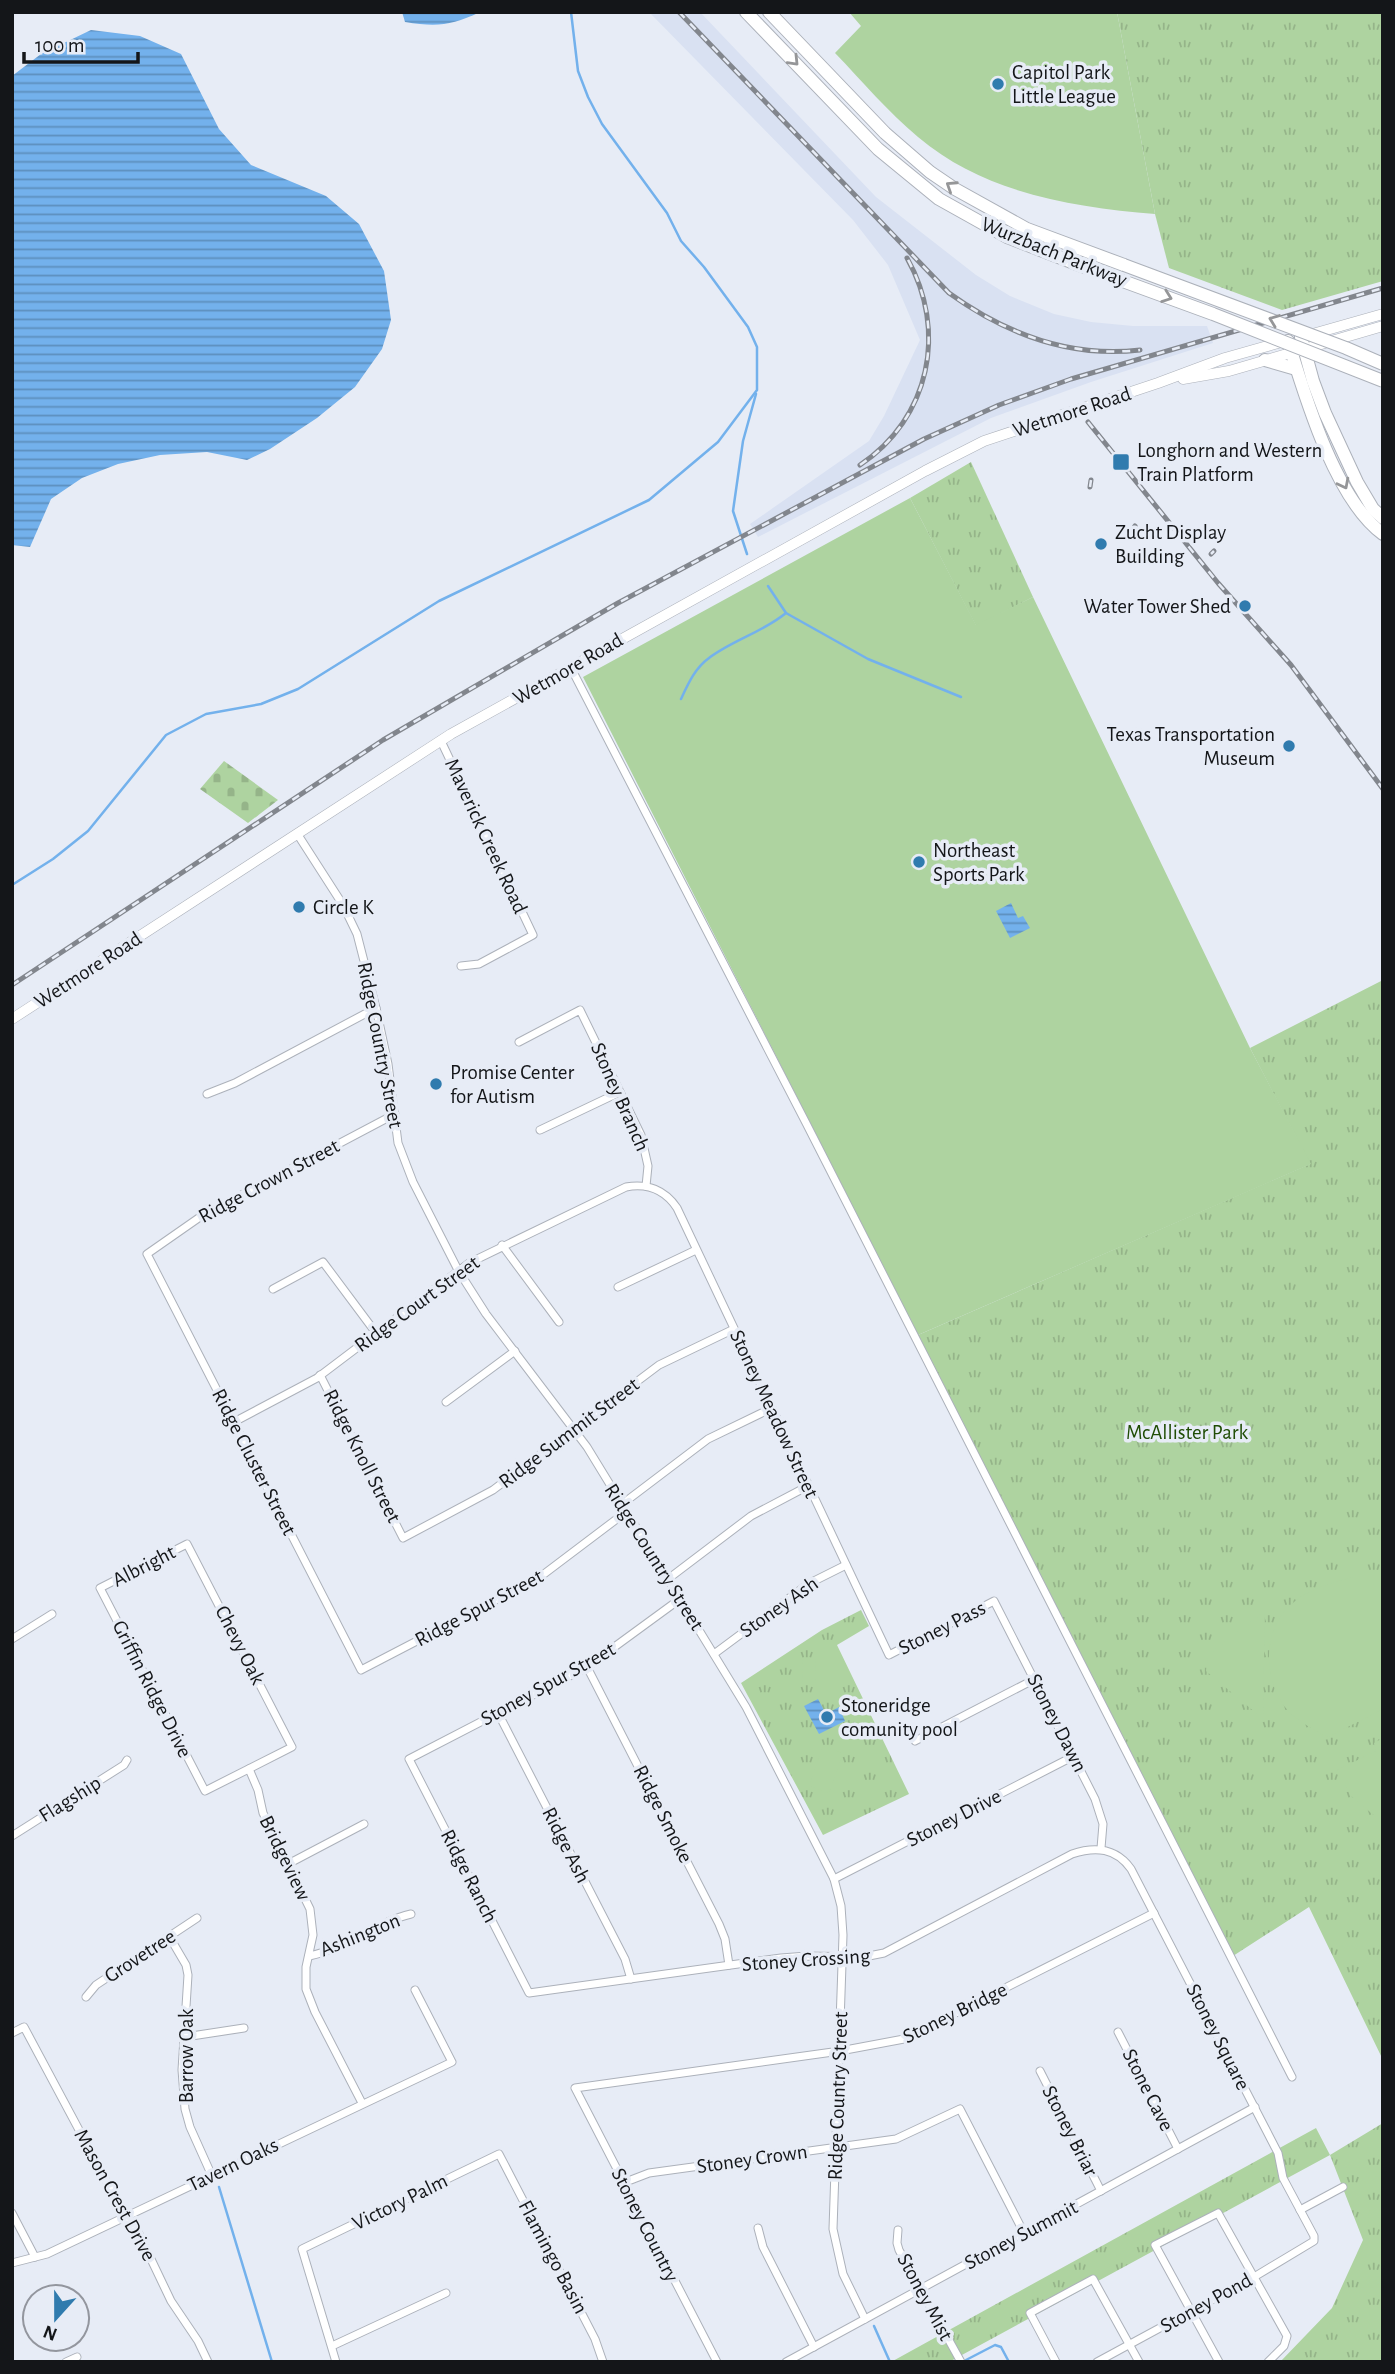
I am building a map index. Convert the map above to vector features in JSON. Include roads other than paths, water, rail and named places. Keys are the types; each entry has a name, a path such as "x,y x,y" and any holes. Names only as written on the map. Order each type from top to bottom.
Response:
{"highway":[{"name":"Wurzbach Parkway","path":"746,12 878,149 939,199 1007,237 1383,381"},
{"name":"Wurzbach Parkway","path":"769,12 884,132 930,172 955,189 1027,229 1383,364"},
{"path":"1312,381 1321,353 1333,340"},
{"path":"1296,345 1296,369 1320,434 1345,486 1365,517 1383,534"},
{"path":"1296,345 1357,482 1373,509 1383,518"},
{"path":"1265,360 1296,369"}],"main road":[{"name":"Wetmore Road","path":"1158,383 1229,370 1265,360 1296,345 1383,314"},
{"name":"Wetmore Road","path":"12,1020 441,741 885,492 984,441 1225,358 1333,340 1383,326"}],"street":[{"path":"570,668 806,1123 1292,2077"},
{"name":"Maverick Creek Road","path":"441,741 533,935 479,964 461,966"},
{"name":"Ridge Country Street","path":"298,835 350,919 360,947 393,1091 398,1143 412,1182 458,1270 514,1351 574,1429 714,1654 746,1707 834,1879 842,1914 843,1956 833,2229 843,2274 865,2319"},
{"path":"207,1094 235,1083 376,1008"},
{"name":"Stoney Branch","path":"519,1042 580,1010 641,1135 646,1151 646,1186"},
{"path":"540,1130 620,1092"},
{"name":"Ridge Crown Street","path":"147,1254 200,1217 395,1114"},
{"name":"Ridge Court Street","path":"234,1422 320,1375 458,1270 502,1245 626,1187 646,1186"},
{"name":"Stoney Meadow Street","path":"646,1186 661,1191 674,1204 889,1656"},
{"path":"502,1245 559,1322"},
{"path":"618,1287 696,1250"},
{"name":"Ridge Cluster Street","path":"147,1254 361,1670"},
{"path":"273,1289 323,1262 376,1333"},
{"name":"Ridge Summit Street","path":"403,1538 482,1497 659,1365 734,1329"},
{"path":"446,1402 514,1351"},
{"name":"Ridge Knoll Street","path":"320,1375 403,1538"},
{"path":"621,1505 708,1439 772,1408"},
{"path":"668,1579 751,1516 808,1486"},
{"name":"Ridge Spur Street","path":"361,1670 540,1577 626,1513"},
{"name":"Albright","path":"100,1588 187,1544"},
{"name":"Chevy Oak","path":"187,1544 292,1747 249,1769"},
{"name":"Stoney Ash","path":"714,1654 808,1584 846,1565"},
{"name":"Griffin Ridge Drive","path":"100,1588 205,1791 249,1769"},
{"name":"Stoney Spur Street","path":"409,1759 587,1667 680,1600"},
{"name":"Stoney Pass","path":"889,1656 994,1601"},
{"name":"Stoney Dawn","path":"994,1601 1099,1809 1103,1825 1101,1849"},
{"path":"12,1639 52,1614"},
{"name":"Ridge Smoke","path":"587,1667 719,1924 725,1939 729,1965"},
{"path":"915,1741 1035,1679"},
{"name":"Ridge Ash","path":"498,1713 625,1959 631,1979"},
{"name":"Stoney Drive","path":"834,1879 1074,1756"},
{"name":"Ridge Ranch","path":"409,1759 529,1993"},
{"name":"Flagship","path":"12,1836 124,1765 127,1760"},
{"name":"Bridgeview","path":"249,1769 258,1790 263,1813 310,1909 313,1935 306,1967 306,1989 362,2103"},
{"path":"288,1864 364,1824"},
{"name":"Stoney Crossing","path":"529,1993 807,1955 875,1956 1072,1854 1093,1848 1101,1849"},
{"name":"Stoney Square","path":"1101,1849 1112,1852 1126,1862 1154,1913 1278,2154 1283,2178 1314,2236 1314,2241"},
{"name":"Stoney Bridge","path":"576,2088 840,2051 904,2039 1154,1913"},
{"name":"Ashington","path":"309,1956 336,1949 393,1920 411,1914"},
{"name":"Grovetree","path":"86,1997 96,1985 197,1918"},
{"name":"Barrow Oak","path":"169,1937 186,1965 188,1975 182,2070 185,2109 212,2176"},
{"name":"Tavern Oaks","path":"12,2263 47,2254 452,2062 415,1990"},
{"name":"Mason Crest Drive","path":"12,2034 24,2027 117,2202 139,2234 171,2301 198,2341 208,2362"},
{"path":"185,2037 244,2028"},
{"name":"Stone Cave","path":"1118,2032 1178,2149"},
{"name":"Stoney Briar","path":"1040,2071 1101,2191"},
{"name":"Stoney Country","path":"576,2088 717,2362"},
{"name":"Stoney Summit","path":"786,2362 1255,2108"},
{"name":"Stoney Crown","path":"623,2183 649,2173 897,2139 960,2109 1024,2233"},
{"name":"Victory Palm","path":"332,2346 302,2249 499,2154"},
{"name":"Flamingo Basin","path":"499,2154 596,2339 603,2362"},
{"path":"1300,2210 1343,2186"},
{"path":"12,2213 35,2257"},
{"path":"1219,2362 1155,2245 1218,2213 1287,2336 1287,2341 1268,2362"},
{"path":"758,2228 763,2247 814,2347"},
{"name":"Stoney Mist","path":"898,2230 897,2243 961,2362"},
{"name":"Stoney Pond","path":"1097,2362 1254,2277 1314,2241"},
{"path":"1056,2362 1030,2313 1093,2279 1139,2362"},
{"path":"336,2362 332,2346 446,2293"},
{"path":"66,2362 77,2357"}],"water":[{"path":"402,12 480,12 452,23 426,25 405,22"},
{"path":"91,30 140,36 181,54 219,129 251,165 326,196 359,224 384,271 391,320 382,349 355,387 317,418 270,449 247,460 207,452 160,455 118,464 82,478 51,499 30,547 12,545 12,76 41,54"},
{"path":"1011,903 1018,918 1023,916 1030,928 1010,938 996,911"},
{"name":"Stoneridge comunity pool","path":"818,1699 826,1714 839,1707 845,1721 819,1734 804,1706"}],"waterway":[{"path":"12,885 53,859 88,831 166,735 206,714 261,704 298,689 439,601 649,500 718,442 757,390 757,347 748,327 704,267 681,241 667,213 602,124 588,97 578,71 571,12"},
{"path":"747,554 733,511 743,441 756,394"},
{"path":"768,586 786,613 868,659 961,697"},
{"path":"681,699 692,677 704,662 786,613"},
{"path":"219,2187 272,2362"},
{"path":"874,2326 890,2362"},
{"path":"966,2360 995,2345 1001,2347 1009,2362"}],"railway":[{"path":"679,12 949,293 993,320 1040,340 1089,350 1140,350"},
{"path":"860,465 884,446 903,423 916,398 925,371 929,343 927,315 920,286 907,258"},
{"path":"12,985 383,740 618,603 924,439 999,405 1071,379 1383,288"},
{"path":"1088,422 1218,583 1291,665 1383,789"},
{"path":"1090,487 1091,480"},
{"path":"1130,533 1135,526"},
{"path":"1211,554 1214,551"}],"place":[{"name":"Capitol Park Little League","path":"998,84"},
{"name":"Longhorn and Western Train Platform","path":"1121,462"},
{"name":"Zucht Display Building","path":"1101,544"},
{"name":"Water Tower Shed","path":"1245,606"},
{"name":"Texas Transportation Museum","path":"1289,746"},
{"name":"Northeast Sports Park","path":"919,862"},
{"name":"Circle K","path":"299,907"},
{"name":"Promise Center for Autism","path":"436,1084"},
{"name":"Stoneridge comunity pool","path":"827,1717"}],"park label":[{"name":"McAllister Park","path":"1187,1432"}]}
